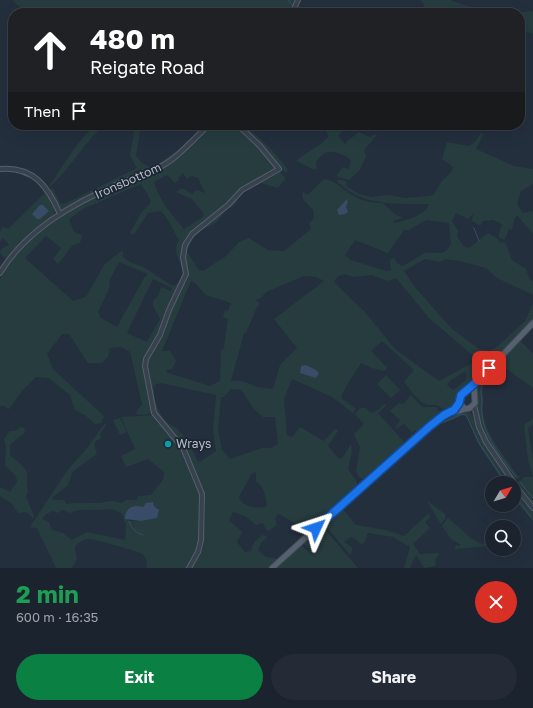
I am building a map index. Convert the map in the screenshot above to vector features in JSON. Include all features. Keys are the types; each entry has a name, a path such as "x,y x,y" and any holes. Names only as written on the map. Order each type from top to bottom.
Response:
{"main road":[{"path":"454,410 463,393 474,384 533,323"},
{"path":"272,568 430,426 444,415 454,410 466,409 474,406 474,384"},
{"path":"463,393 468,392 473,395"},
{"path":"459,403 466,409"}],"street":[{"name":"Ironsbottom","path":"0,273 19,246 41,227 60,214 107,189 145,174 168,162 203,130"},
{"path":"189,568 198,552 201,540 202,494 183,448 154,413 145,366 146,359 160,335 169,310 186,274 183,257 185,245 192,234 228,204 242,190 279,169 260,146 243,130"},
{"path":"0,169 19,170 41,182 49,190 60,214"},
{"path":"474,406 475,414 486,442 509,476"},
{"path":"466,409 475,414"},
{"path":"521,492 533,508"}],"green space":[{"path":"12,0 296,0 293,8 21,8"},
{"path":"421,0 450,0 473,8 425,8"},
{"path":"533,11 533,34 525,31 525,12"},
{"path":"99,130 50,187 49,186 77,145 89,131"},
{"path":"134,130 140,130 136,156 142,163 152,168 179,149 199,130 250,130 270,148 287,168 288,171 286,173 279,167 253,183 254,185 243,191 238,197 237,202 232,207 227,209 216,223 202,230 192,240 187,251 198,269 203,271 226,256 239,242 249,238 268,250 284,251 311,229 309,224 314,218 313,210 303,199 302,192 308,195 324,179 335,183 360,199 383,203 396,215 403,218 393,221 394,223 414,217 424,211 429,204 394,204 369,200 354,194 337,182 338,180 343,180 347,182 346,186 359,194 371,197 389,195 405,198 433,195 442,181 452,171 453,167 442,159 447,142 469,146 475,142 481,133 484,134 476,149 514,166 533,169 533,184 521,191 517,204 523,213 533,211 533,234 517,215 514,220 512,230 509,229 505,240 498,237 502,224 493,220 483,221 480,226 472,221 473,214 468,219 456,213 452,221 458,231 457,237 464,246 469,248 488,233 498,239 500,243 503,242 506,244 512,260 526,269 529,278 533,281 533,295 497,278 486,268 459,261 446,259 440,262 425,259 404,271 414,286 452,329 479,349 489,351 498,346 525,321 533,303 533,321 470,382 471,383 459,396 454,406 443,409 435,405 427,405 416,397 404,382 414,370 382,341 371,351 387,368 384,371 361,363 347,384 343,393 341,398 356,409 353,413 332,397 292,379 284,399 287,435 292,437 300,427 324,441 336,429 338,431 328,446 339,459 343,457 351,444 352,452 348,469 356,480 358,487 309,532 278,514 275,519 277,525 269,531 266,530 263,523 256,525 245,516 233,512 229,520 242,532 237,542 245,552 251,551 253,544 262,535 266,536 267,538 261,543 258,550 266,557 278,559 269,568 191,568 202,549 205,500 190,461 155,412 144,415 135,414 142,404 130,352 121,347 110,348 108,357 102,363 88,363 69,334 62,334 47,354 53,369 104,416 101,423 95,424 85,415 75,410 70,395 49,378 36,377 22,391 9,409 4,406 0,406 0,279 13,259 21,250 37,233 64,210 58,207 50,190 53,188 60,203 64,204 137,168 130,156","holes":["183,173 187,179 191,176 198,178 205,193 197,190 192,194 182,188 176,192 192,199 204,214 203,217 184,229 162,201 154,182 167,175 175,183 179,180 178,178","141,184 151,202 142,212 130,232 131,235 135,233 148,213 161,211 179,240 176,246 182,269 180,280 174,286 143,267 128,261 123,257 123,252 121,251 104,265 86,297 73,301 25,258 46,236 61,248 53,259 58,264 73,245 80,243 82,235 74,232 69,219 85,208","426,220 449,223 451,244 447,250 442,253 425,253 403,266 398,264 394,258 390,260 391,270 386,271 351,260 345,255 355,240 388,253 404,230 409,230","119,262 148,274 144,278 117,327 101,318 98,312 109,289 110,279","345,274 353,277 371,275 388,281 396,278 429,318 478,360 439,381 395,349 365,312 334,282 338,276","304,276 316,277 324,281 274,319 297,348 280,365 273,389 257,387 242,381 231,381 244,333 246,333 257,307 260,304 256,300 261,298 266,292","153,279 172,288 171,291 161,287 158,296 153,301 153,306 160,319 147,342 127,333","191,281 195,283 206,295 231,303 228,311 225,310 223,317 228,319 224,347 221,351 220,381 210,386 166,372 167,370 172,369 176,361 170,351 162,351","465,371 467,374 466,380 453,390 447,385 451,380","161,383 216,395 213,430 216,451 200,462 197,460 182,434 161,416 154,395 154,385","231,389 241,390 254,409 263,417 275,417 278,444 271,448 262,448 230,459 222,450 218,430 221,397 224,397","256,472 256,481 264,492 266,507 251,507 239,499 251,474"]},
{"path":"325,130 344,130 338,136 345,144 359,132 370,137 375,134 377,135 364,150 366,156 360,170 349,180 338,177 337,175 343,167 349,169 351,161 341,154 327,152 323,154 316,162 317,169 313,169 296,161 328,137"},
{"path":"280,172 286,178 278,188 261,183"},
{"path":"47,191 55,210 54,216 30,234 6,259 0,253 1,249 9,245 3,238 0,242 0,232 3,226 6,229 9,228"},
{"path":"520,340 533,354 533,388 501,365 496,367 488,374 483,388 483,412 488,431 518,476 511,476 498,460 483,432 477,413 474,392 477,384 481,377 500,357"},
{"path":"386,375 400,390 391,398 377,384"},
{"path":"411,395 422,407 436,407 440,412 418,432 415,430 412,433 414,436 410,440 412,432 404,424 396,429 395,428 400,420 390,411 399,403 403,404"},
{"path":"384,404 386,405 378,413 406,444 399,450 397,449 396,453 365,480 359,477 356,472 360,447 354,434 364,424 355,414 360,408 366,408 371,413 377,411"},
{"path":"466,410 471,413 486,446 507,476 499,476 478,444 467,417 464,415 435,425 401,458 400,457 429,428 449,415"},
{"path":"154,415 156,421 181,447 189,467 190,474 200,493 199,524 201,530 197,552 188,568 147,568 146,558 142,554 97,540 88,539 80,542 75,547 77,559 72,568 56,568 37,528 30,527 66,472 88,447 105,423 106,425 100,434 101,438 96,441 94,445 97,454 73,471 68,485 52,498 54,500 64,500 66,504 99,503 110,501 121,503 126,500 137,500 138,496 151,495 164,478 164,472 148,459 126,467 121,456 135,449 121,417","holes":["138,506 158,508 157,518 141,521 127,521","110,509 118,511 123,516 126,524 125,540 87,532 72,540 63,533 52,530 49,522 42,519 46,514 53,511 58,513 62,510 70,513 79,510"]},
{"path":"120,418 127,432 120,435 113,420"},
{"path":"533,419 533,424 528,428 533,460 533,477 528,460 524,427 525,424"},
{"path":"21,427 24,428 25,432 10,445 10,456 25,468 28,491 26,497 34,516 33,518 26,512 18,513 12,504 0,496 0,487 10,492 17,481 16,476 5,466 6,447 4,439 10,431 15,431"},
{"path":"524,477 533,477 533,505 521,490 521,480"},
{"path":"521,495 533,510 533,521 521,507"},
{"path":"427,501 445,514 445,519 441,524"},
{"path":"342,508 356,525 386,530 404,536 428,514 431,517 425,522 430,528 413,544 420,554 438,553 439,555 435,559 436,566 424,568 417,556 415,556 410,568 404,568 410,547 393,537 368,533 364,543 361,544 351,537 344,542 352,547 352,553 350,555 325,525"},
{"path":"448,518 472,539 482,544 485,543 485,547 454,549 456,545 461,545 451,539 442,526"},
{"path":"322,526 358,568 276,568 301,545 314,556 303,543"}],"water":[{"path":"346,200 348,201 346,207 348,212 339,215 337,210"},
{"path":"40,205 43,205 49,211 40,219 37,219 32,214"},
{"path":"306,365 319,373 316,378 300,373 301,366"},
{"path":"153,502 154,506 159,510 157,518 141,521 125,519 126,512 130,508 136,506 143,507 146,503"}],"waterway":[{"path":"288,0 293,6"},
{"path":"474,228 479,241"},
{"path":"483,384 481,388 482,410 486,431 495,448 515,476"},
{"path":"444,422 462,414 466,415 479,443 501,476"},
{"path":"521,483 533,498"},
{"path":"521,504 531,517"},
{"path":"129,521 134,530 143,535"}],"place":[{"name":"Wrays","path":"168,444"}],"route":[{"path":"316,528 439,418 454,410 459,403 459,398 461,395 489,368"}]}
